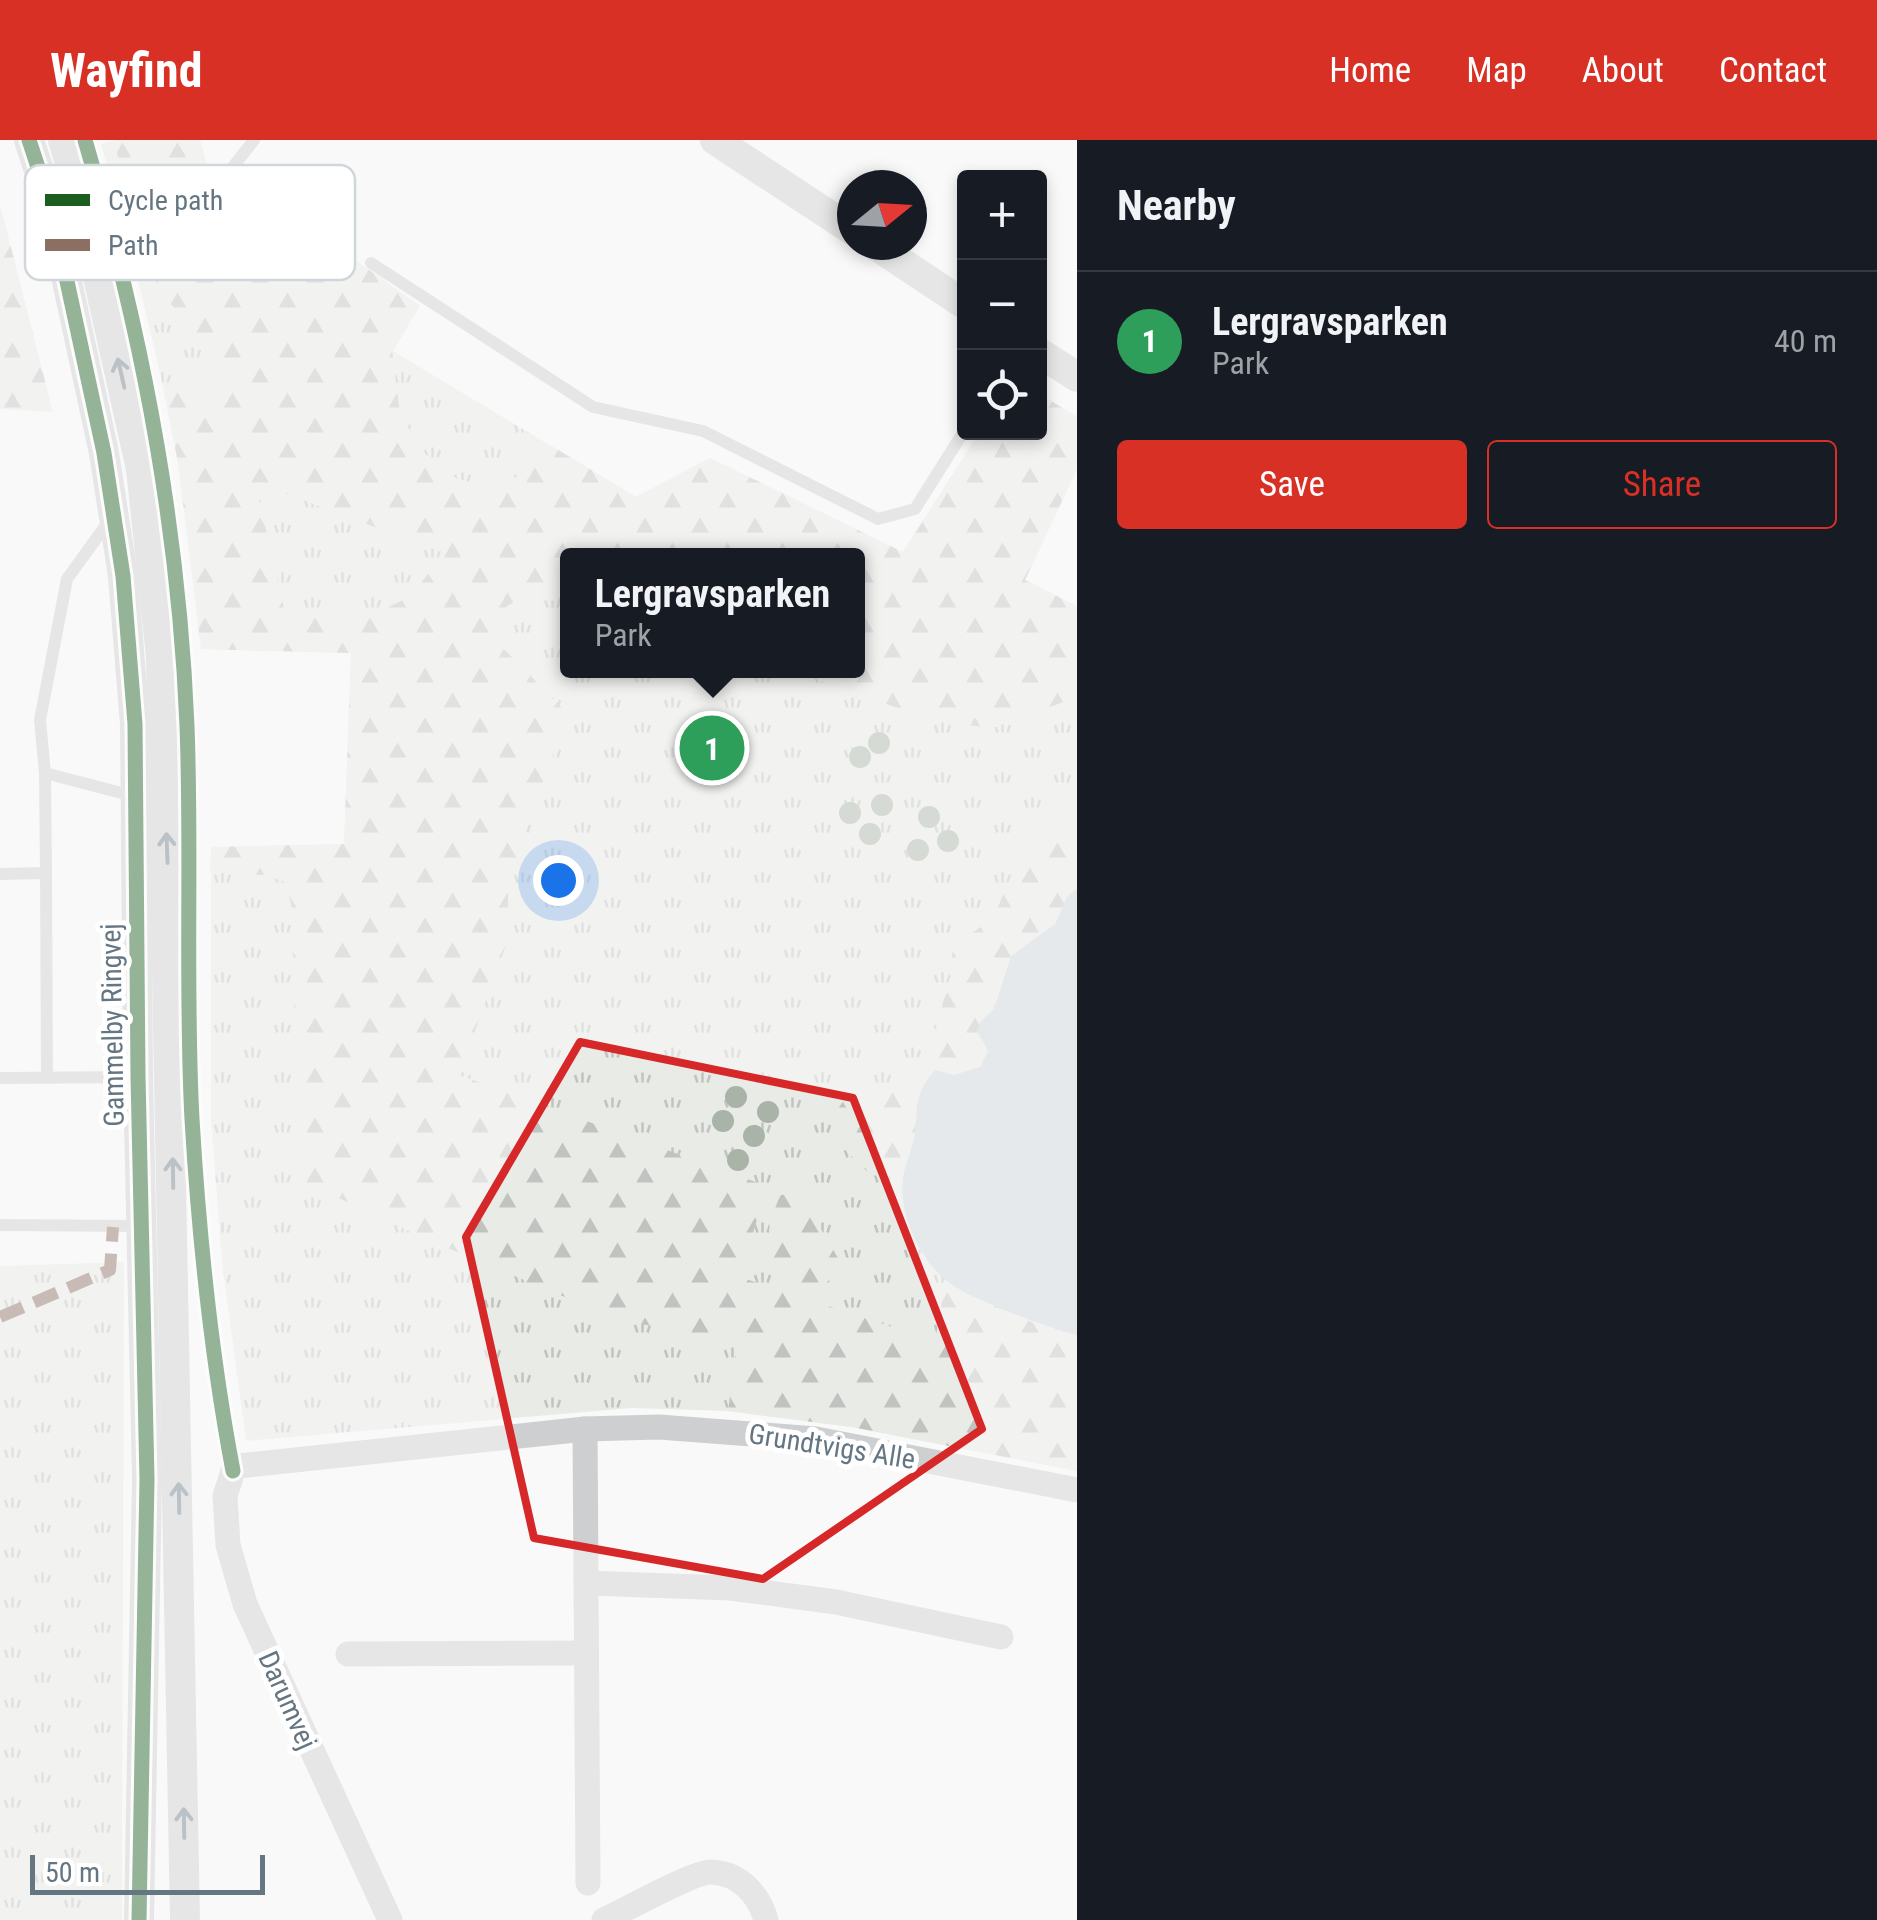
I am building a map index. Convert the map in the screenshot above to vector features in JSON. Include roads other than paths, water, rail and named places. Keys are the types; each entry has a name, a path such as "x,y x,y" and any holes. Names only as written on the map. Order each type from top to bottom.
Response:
{"street":[{"name":"Gammelby Ringvej","path":"29,140 37,165"},
{"name":"Gammelby Ringvej","path":"63,140 70,165"},
{"path":"720,142 837,220"},
{"path":"898,260 957,299"},
{"name":"Gammelby Ringvej","path":"67,280 114,515 135,724 146,1479 139,1920"},
{"name":"Gammelby Ringvej","path":"99,280 141,469 161,657 185,1920"},
{"path":"1047,358 1077,378"},
{"path":"585,1429 588,1884"},
{"name":"Grundtvigs Alle","path":"233,1471 239,1466 287,1460 585,1429 718,1429 816,1439 1077,1490"},
{"name":"Darumvej","path":"233,1471 225,1496 228,1545 246,1604 390,1920"},
{"path":"586,1583 730,1588 836,1602 1001,1638"},
{"path":"348,1654 586,1653"},
{"path":"139,1856 154,1920"},
{"path":"604,1920 708,1871 738,1878 761,1902 766,1920"}],"lane":[{"path":"234,165 254,140"},
{"path":"371,263 593,407 703,431 878,520 914,509 958,440"},
{"path":"47,1077 45,773 40,720 67,579 114,515"},
{"path":"45,773 135,797"},
{"path":"0,874 46,873"},
{"path":"0,1078 138,1077"},
{"path":"0,1225 140,1226"}],"place":[{"name":"Lergravsparken","path":"712,748"}]}
